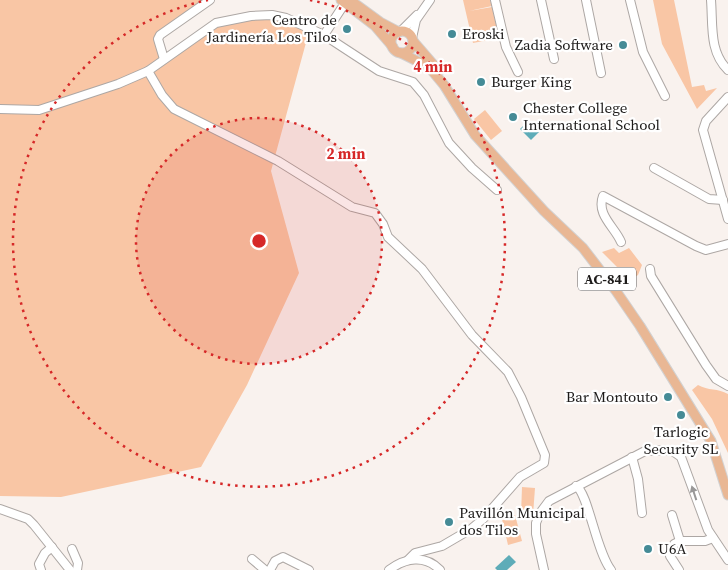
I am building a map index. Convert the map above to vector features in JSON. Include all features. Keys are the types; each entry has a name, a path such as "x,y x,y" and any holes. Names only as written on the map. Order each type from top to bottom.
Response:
{"main road":[{"name":"AC-841","path":"345,1 380,22 400,32 406,32 449,84 464,117"},
{"name":"AC-841","path":"345,1 375,26 392,47 429,67 444,85 475,135 544,211 583,248 635,319 711,441 728,495"},
{"path":"392,47 393,38 400,32"},
{"path":"401,53 410,50 412,40"}],"street":[{"path":"164,59 158,39 160,35 210,0"},
{"path":"400,32 430,0"},
{"path":"495,0 506,47 518,72"},
{"path":"541,0 554,60"},
{"path":"586,0 601,73"},
{"path":"630,0 643,52 665,96"},
{"path":"712,0 714,44 718,61 728,70"},
{"path":"324,35 345,1"},
{"path":"412,40 413,30 422,10"},
{"path":"0,109 39,110 118,84 148,71 216,23 251,16 272,15 286,18 324,35 379,71 413,82 424,95 449,143 472,168 497,190"},
{"path":"148,71 162,96 174,110 278,161 352,207 375,213 383,224 388,237 435,284 472,335 508,372 521,396 545,455 544,463 520,477 483,519 471,529 442,546 415,553 408,560"},
{"path":"728,97 706,121 704,130 728,219"},
{"path":"654,168 709,199 723,200"},
{"path":"622,242 617,233 607,225 601,201 603,196 706,250 728,244"},
{"path":"650,270 651,276 706,365 716,379 728,386"},
{"path":"544,570 536,534 540,513 549,501 632,457 654,449 677,453 685,466 702,517 713,538 727,557"},
{"path":"632,457 638,480 642,514"},
{"path":"576,486 584,493 597,543 610,570"},
{"path":"0,510 28,519 70,570"},
{"path":"672,515 680,541"},
{"path":"679,570 672,561 671,552 674,544 680,541 713,538"},
{"path":"41,570 39,564 41,559 52,547"},
{"path":"72,549 78,563 77,570"},
{"path":"270,570 275,562 283,557 309,570"},
{"path":"252,559 265,570"},
{"path":"388,570 408,560 429,560 440,570"}],"shaded area":[{"path":"0,0 205,0 162,29 156,39 161,58 211,29 231,22 273,17 310,28 271,171 299,273 247,385 201,467 61,497 0,496"},
{"path":"463,0 490,0 492,6 469,11 492,7 499,38 473,43"},
{"path":"653,0 674,0 692,87 704,85 706,91 717,88 697,109 662,44"},
{"path":"485,110 502,131 491,140 474,119"},
{"path":"614,248 619,253 629,248 642,265 638,275 630,280 602,252"},
{"path":"698,385 728,394 728,453 712,419 692,390"},
{"path":"522,487 535,488 533,515 521,515"},
{"path":"515,515 522,541 508,545 502,519"}],"water":[{"path":"528,121 539,132 531,140 520,129"},
{"path":"509,555 516,562 507,570 497,570 495,568"}],"place":[{"name":"Centro de Jardinería Los Tilos","path":"347,29"},
{"name":"Eroski","path":"452,34"},
{"name":"Zadia Software","path":"623,45"},
{"name":"Burger King","path":"481,82"},
{"name":"Chester College International School","path":"513,117"},
{"name":"Bar Montouto","path":"668,397"},
{"name":"Tarlogic Security SL","path":"681,415"},
{"name":"Pavillón Municipal dos Tilos","path":"449,522"},
{"name":"U6A","path":"648,549"}]}
